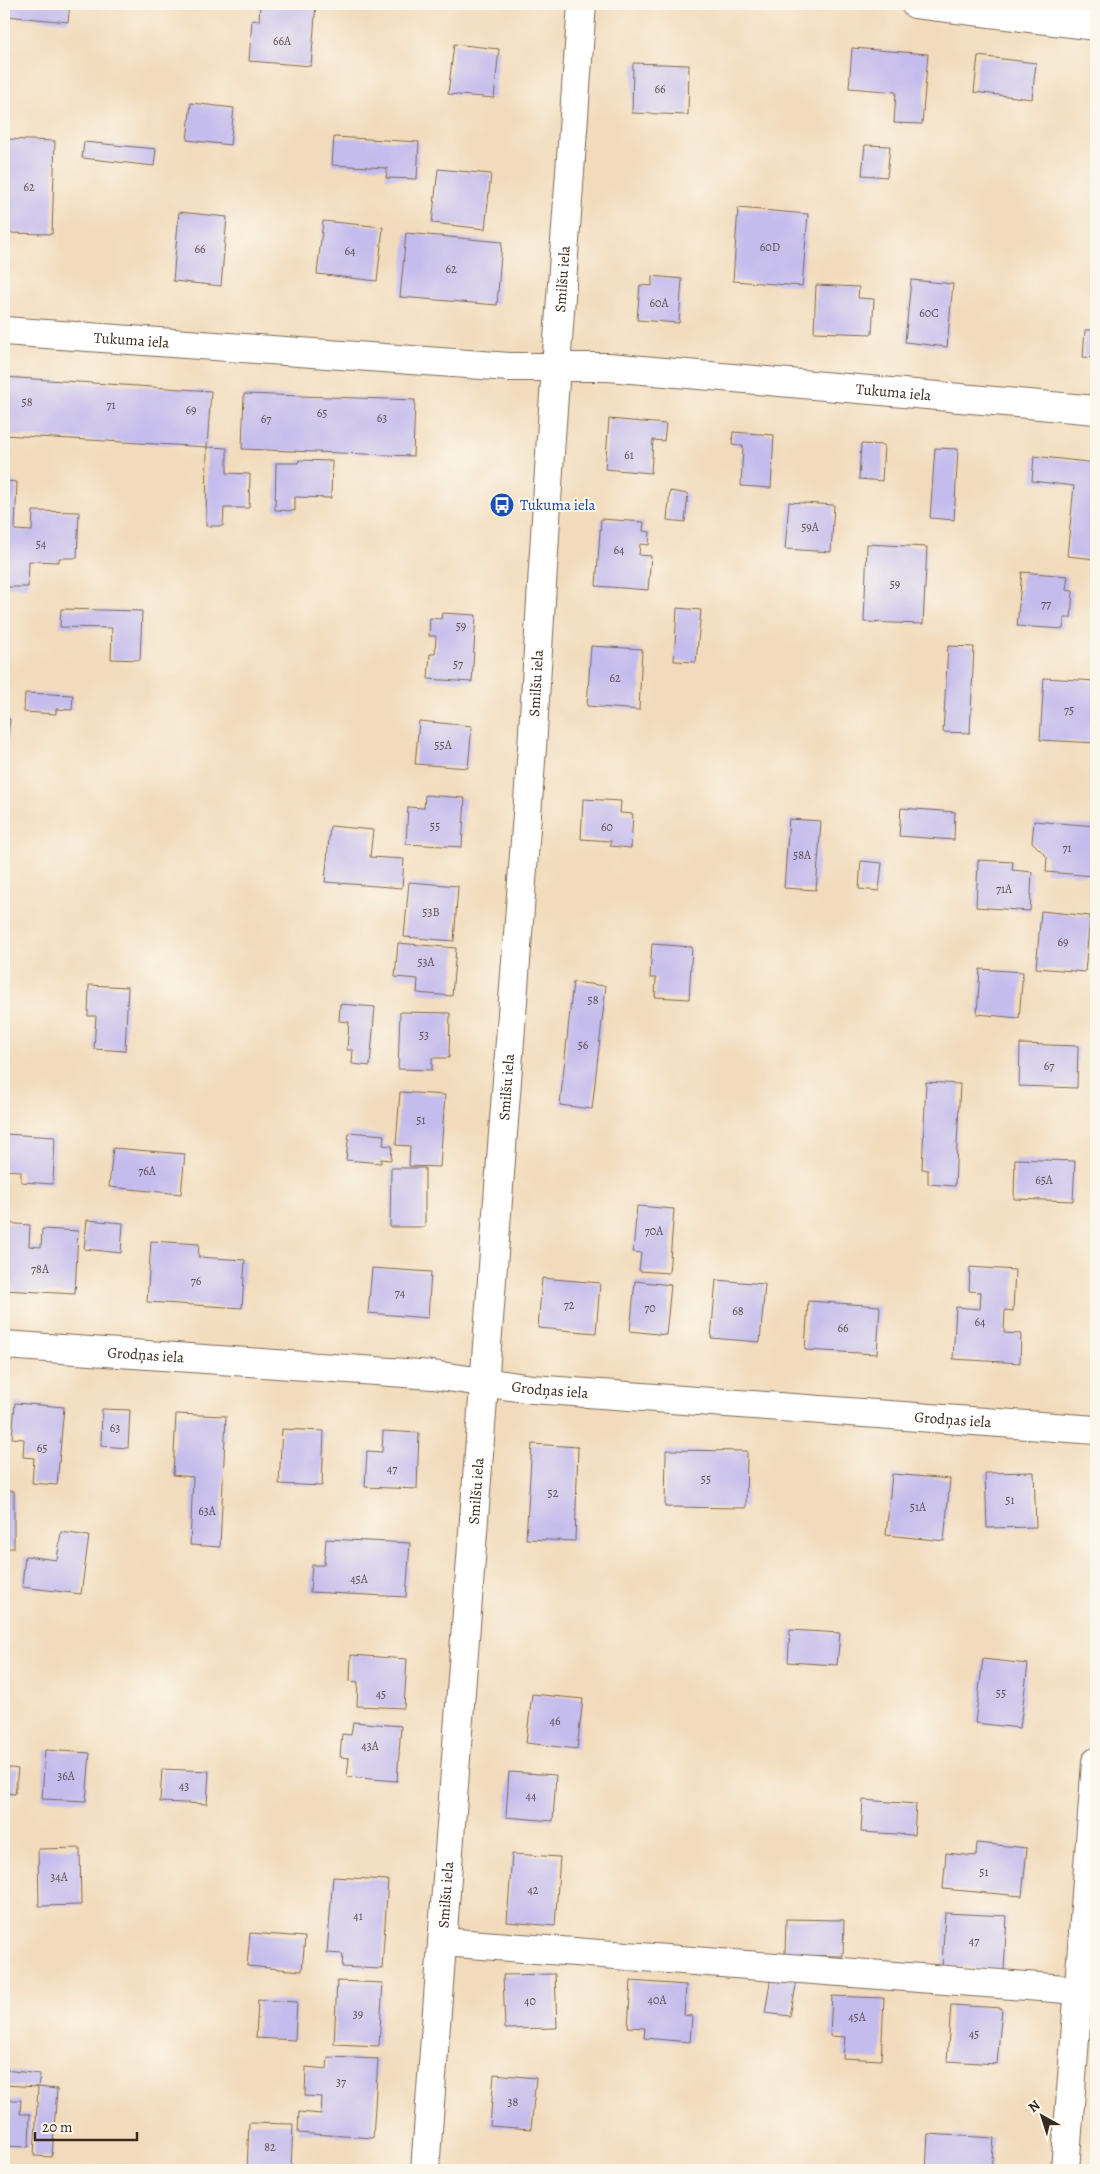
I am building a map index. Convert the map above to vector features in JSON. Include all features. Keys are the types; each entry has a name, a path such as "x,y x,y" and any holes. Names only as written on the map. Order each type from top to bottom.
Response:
{"street":[{"name":"Smilšu iela","path":"426,2170 483,1382 532,748 556,366 582,4"},
{"path":"915,4 1096,26"},
{"name":"Tukuma iela","path":"4,332 510,367 608,367 1096,410"},
{"name":"Grodņas iela","path":"4,1345 433,1375 532,1390 1096,1430"},
{"path":"1065,2170 1096,1762"},
{"path":"442,1942 1079,1990"}],"building":[{"path":"7,4 70,4 68,22 6,16"},
{"path":"260,4 316,4 311,66 249,61 252,20 259,21"},
{"path":"454,44 499,49 494,98 448,94"},
{"path":"852,48 928,54 922,124 894,123 896,92 849,88"},
{"path":"978,56 1036,63 1032,99 974,92"},
{"path":"633,63 689,65 688,115 632,113"},
{"path":"191,103 234,108 230,145 187,140"},
{"path":"334,137 419,142 417,179 386,178 387,168 332,165"},
{"path":"4,139 55,141 52,234 4,233"},
{"path":"84,142 156,149 154,166 82,158"},
{"path":"865,145 890,146 887,177 862,175"},
{"path":"438,169 491,174 485,229 432,223"},
{"path":"738,208 808,214 802,286 733,281"},
{"path":"179,212 227,217 221,286 173,281"},
{"path":"323,221 383,227 377,281 317,274"},
{"path":"406,233 502,242 497,305 400,297"},
{"path":"652,276 682,279 679,323 637,320 640,285 652,286"},
{"path":"911,280 953,284 947,347 905,342"},
{"path":"816,285 859,287 858,298 874,299 872,334 814,332"},
{"path":"1085,330 1096,330 1096,358 1083,357"},
{"path":"4,377 211,391 207,447 4,435"},
{"path":"244,394 415,400 413,456 242,449"},
{"path":"609,419 666,424 664,441 653,440 651,473 605,469"},
{"path":"733,432 774,435 771,488 741,486 743,446 732,445"},
{"path":"861,444 884,445 882,481 859,479"},
{"path":"207,447 227,448 227,473 250,474 249,508 224,508 223,526 206,526"},
{"path":"935,448 958,449 954,520 930,518"},
{"path":"1034,456 1096,463 1096,559 1067,556 1074,486 1032,481"},
{"path":"299,460 332,461 331,498 295,497 295,511 275,510 276,463 298,463"},
{"path":"4,481 17,482 15,530 32,531 33,511 79,512 77,558 59,558 59,562 29,561 28,587 4,587"},
{"path":"670,491 688,494 685,522 667,520"},
{"path":"789,502 834,505 831,552 785,549"},
{"path":"601,519 644,522 643,531 650,532 649,545 640,544 639,555 651,556 648,590 596,586"},
{"path":"867,544 927,547 923,624 864,622"},
{"path":"1022,572 1068,576 1066,590 1073,591 1071,618 1064,618 1063,629 1017,626"},
{"path":"4,603 8,604 5,635 4,635"},
{"path":"677,608 701,610 696,662 674,661"},
{"path":"61,609 142,611 140,660 111,659 112,628 60,627"},
{"path":"442,613 476,615 472,682 428,679 430,654 435,654 436,636 429,636 430,618 441,619"},
{"path":"591,646 642,649 639,710 587,706"},
{"path":"948,646 974,647 970,733 943,732"},
{"path":"1044,678 1096,681 1096,743 1040,740"},
{"path":"25,693 73,695 72,710 56,709 56,714 24,712"},
{"path":"4,719 10,719 5,759 4,759"},
{"path":"419,721 472,726 468,768 415,764"},
{"path":"425,795 465,798 462,847 406,844 408,807 424,808"},
{"path":"583,799 621,801 620,813 633,814 631,848 610,846 611,841 581,839"},
{"path":"901,808 955,812 954,840 899,836"},
{"path":"789,819 821,821 816,890 784,888"},
{"path":"1034,821 1096,826 1094,876 1046,872 1047,857 1032,842"},
{"path":"330,826 373,830 370,857 404,859 402,888 325,882"},
{"path":"978,860 1013,862 1012,870 1032,872 1030,911 976,907"},
{"path":"861,861 882,863 879,891 859,889"},
{"path":"409,882 458,886 454,941 404,937"},
{"path":"1041,911 1090,916 1085,972 1036,968"},
{"path":"398,943 456,948 452,996 417,993 418,979 395,977"},
{"path":"652,944 692,947 689,999 655,997 656,978 650,978"},
{"path":"980,969 1023,972 1019,1018 977,1014"},
{"path":"573,982 606,986 592,1109 560,1105"},
{"path":"89,985 128,987 125,1051 94,1049 96,1016 88,1016"},
{"path":"340,1004 375,1007 370,1066 352,1064 353,1050 347,1050 349,1022 339,1021"},
{"path":"400,1012 450,1013 449,1058 432,1058 432,1070 398,1069"},
{"path":"1020,1044 1078,1046 1077,1088 1019,1086"},
{"path":"926,1082 960,1084 955,1186 928,1184 928,1170 922,1169"},
{"path":"400,1092 445,1095 440,1167 409,1166 410,1146 396,1145"},
{"path":"349,1132 384,1135 383,1145 392,1146 391,1160 381,1159 381,1163 346,1160"},
{"path":"4,1134 55,1137 53,1184 21,1182 21,1171 4,1170"},
{"path":"113,1148 185,1154 181,1194 109,1187"},
{"path":"1015,1159 1075,1161 1073,1201 1014,1199"},
{"path":"391,1168 425,1168 425,1227 390,1227"},
{"path":"637,1206 674,1209 669,1273 639,1271 641,1253 633,1252"},
{"path":"87,1220 123,1223 121,1253 84,1249"},
{"path":"4,1223 30,1225 29,1246 41,1247 42,1229 78,1231 75,1294 4,1290"},
{"path":"151,1241 199,1244 198,1257 245,1260 242,1308 147,1302"},
{"path":"970,1267 1015,1270 1013,1311 1005,1310 1004,1333 1021,1334 1020,1363 953,1359 956,1307 980,1309 981,1292 969,1291"},
{"path":"372,1268 431,1272 428,1318 368,1313"},
{"path":"542,1278 600,1283 596,1333 538,1328"},
{"path":"716,1280 765,1284 760,1342 711,1338"},
{"path":"635,1281 671,1285 666,1335 630,1331"},
{"path":"808,1301 880,1306 877,1354 805,1350"},
{"path":"15,1403 64,1407 57,1485 32,1483 34,1458 23,1457 24,1439 12,1438"},
{"path":"102,1409 130,1410 128,1448 101,1446"},
{"path":"176,1414 226,1416 220,1547 190,1545 193,1477 173,1475"},
{"path":"282,1429 324,1431 322,1486 279,1484"},
{"path":"383,1431 419,1433 417,1489 365,1487 367,1451 382,1452"},
{"path":"532,1444 578,1447 575,1541 526,1539"},
{"path":"666,1450 747,1451 746,1508 665,1507"},
{"path":"1034,1472 1036,1527 987,1528 985,1473"},
{"path":"892,1474 950,1479 944,1541 886,1535"},
{"path":"4,1491 14,1491 14,1548 4,1548"},
{"path":"61,1532 89,1536 81,1594 22,1587 25,1556 57,1560"},
{"path":"326,1539 410,1543 406,1597 310,1592 312,1565 324,1565"},
{"path":"790,1630 840,1633 837,1665 788,1662"},
{"path":"351,1655 407,1659 404,1708 357,1706 358,1682 350,1681"},
{"path":"983,1659 1028,1664 1020,1728 975,1723"},
{"path":"532,1694 583,1699 577,1749 526,1743"},
{"path":"353,1722 401,1726 397,1781 347,1777 349,1758 340,1757 342,1734 351,1735"},
{"path":"45,1750 90,1753 86,1801 42,1799"},
{"path":"4,1767 18,1769 15,1794 4,1793"},
{"path":"162,1769 209,1771 207,1804 160,1802"},
{"path":"509,1772 556,1775 553,1821 506,1817"},
{"path":"863,1800 916,1804 914,1835 861,1832"},
{"path":"977,1843 1027,1848 1022,1896 943,1889 946,1853 976,1856"},
{"path":"80,1848 81,1905 39,1906 38,1849"},
{"path":"512,1854 560,1857 555,1926 507,1922"},
{"path":"333,1877 388,1880 382,1969 342,1967 343,1954 327,1953"},
{"path":"945,1913 1007,1916 1004,1970 942,1967"},
{"path":"786,1919 844,1920 843,1956 785,1955"},
{"path":"250,1933 305,1937 302,1971 247,1966"},
{"path":"555,1974 557,2028 505,2029 503,1975"},
{"path":"771,1976 797,1981 790,2016 765,2013"},
{"path":"337,1981 383,1983 379,2046 334,2044"},
{"path":"631,1981 686,1985 684,2015 692,2016 690,2042 644,2038 645,2028 628,2027"},
{"path":"832,1996 884,1998 881,2060 843,2058 845,2037 830,2036"},
{"path":"258,2000 297,2002 295,2040 256,2038"},
{"path":"951,2005 1002,2008 997,2064 947,2061"},
{"path":"328,2057 378,2059 373,2138 298,2133 299,2112 321,2114 322,2097 305,2096 306,2067 327,2069"},
{"path":"4,2070 40,2074 38,2087 4,2085"},
{"path":"494,2074 536,2078 531,2129 490,2126"},
{"path":"38,2087 57,2089 52,2157 34,2156"},
{"path":"4,2100 21,2100 20,2114 30,2114 29,2147 4,2146"},
{"path":"249,2123 293,2124 291,2170 247,2170"},
{"path":"928,2134 994,2138 991,2170 926,2170"}],"place":[{"name":"Tukuma iela","path":"502,505"}]}
